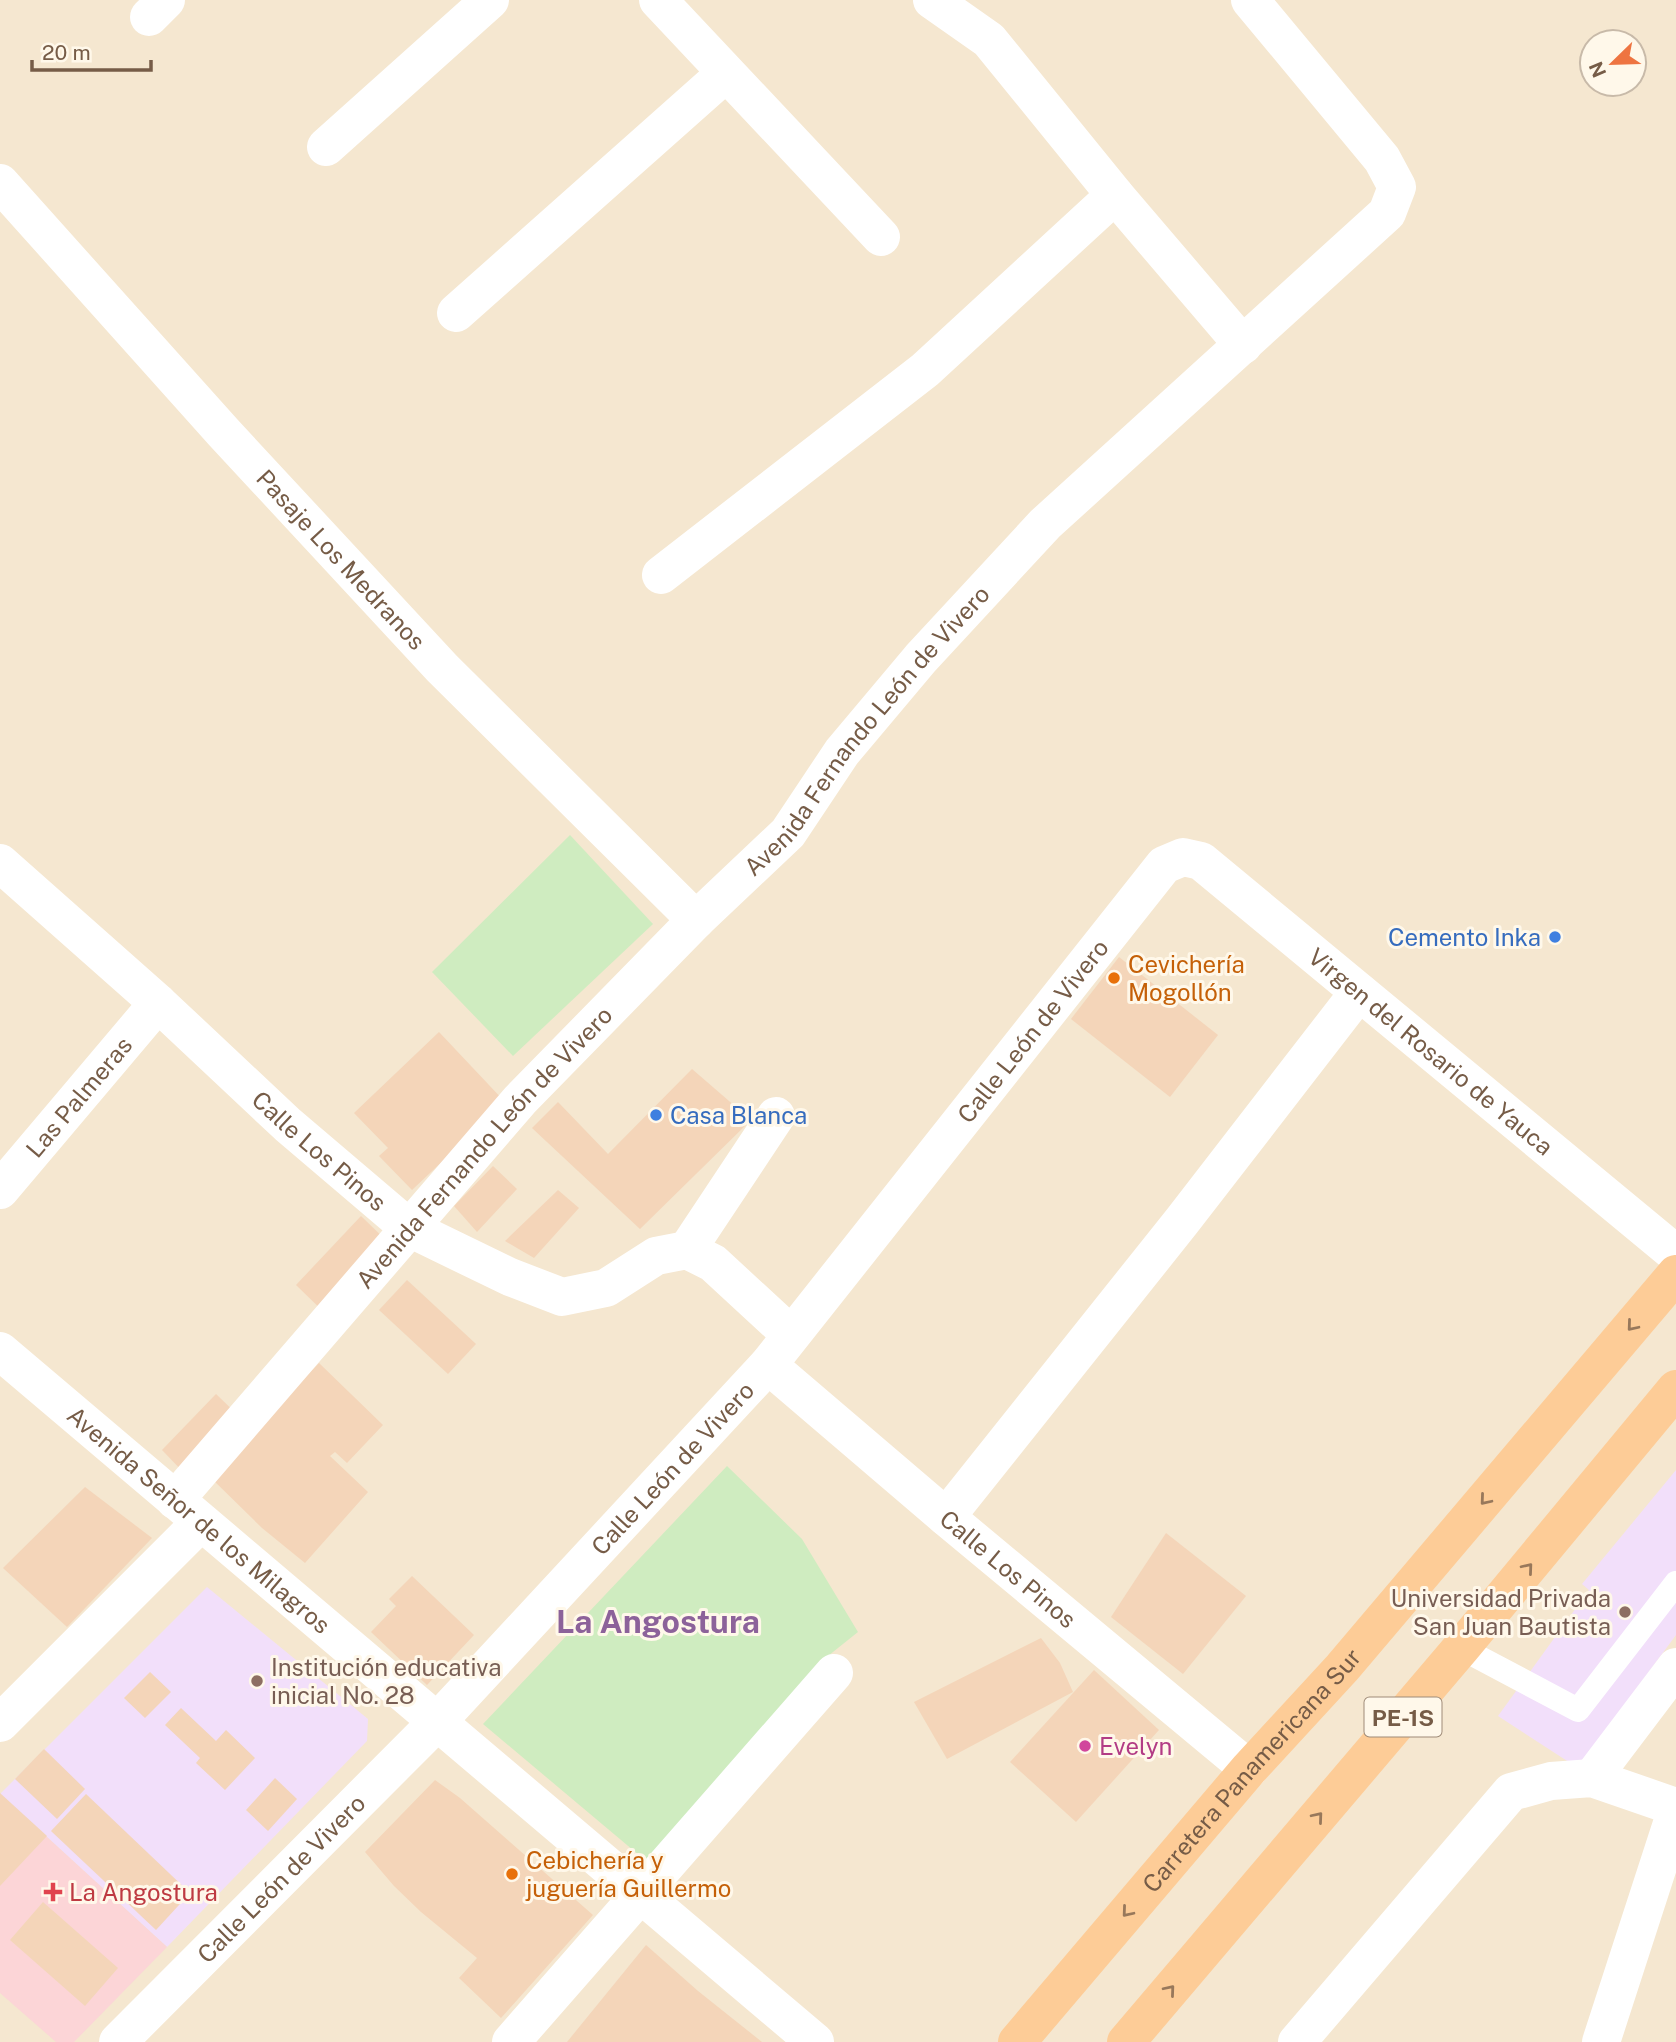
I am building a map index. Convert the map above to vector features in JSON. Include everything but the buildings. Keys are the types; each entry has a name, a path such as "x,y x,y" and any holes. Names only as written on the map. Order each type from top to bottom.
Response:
{"highway":[{"name":"Carretera Panamericana Sur","path":"1017,2042 1250,1769 1342,1668 1676,1274"},
{"name":"PE-1S","path":"1126,2042 1676,1390"}],"street":[{"path":"326,147 490,0"},
{"path":"658,0 881,237"},
{"path":"932,0 989,40 1115,195 1243,345"},
{"name":"Avenida Fernando León de Vivero","path":"0,1723 192,1499 409,1228 520,1100 696,920 788,833 842,752 921,658 1045,524 1387,213 1397,187 1382,159 1250,0"},
{"path":"456,313 726,73"},
{"name":"Pasaje Los Medranos","path":"0,183 224,433 442,668 696,920"},
{"path":"661,575 925,370 1115,195"},
{"name":"Virgen del Rosario de Yauca","path":"1183,857 1201,861 1676,1254"},
{"name":"Calle León de Vivero","path":"118,2042 437,1722 768,1365 1164,865 1183,857"},
{"name":"Calle Los Pinos","path":"0,863 158,1003 288,1125 409,1228 510,1278 562,1297 606,1288 656,1256 687,1250"},
{"path":"946,1517 1182,1221 1359,992"},
{"name":"Las Palmeras","path":"0,1190 158,1003"},
{"path":"776,1116 687,1250 713,1263 791,1335"},
{"name":"Avenida Señor de los Milagros","path":"0,1351 192,1499 437,1722 815,2042"},
{"name":"Calle Los Pinos","path":"768,1365 946,1517 1250,1769"},
{"path":"1592,1778 1676,1667"},
{"path":"511,2042 834,1673"},
{"path":"1297,2042 1511,1793 1551,1780 1592,1778 1676,1809 1601,2042"}],"lane":[{"path":"1461,1648 1578,1710 1676,1583"}],"shaded area":[{"path":"0,0 1676,0 1676,2042 0,2042"},
{"name":"Universidad Privada San Juan Bautista","path":"1676,1470 1676,1635 1578,1768 1498,1716 1589,1590 1582,1584"},
{"path":"207,1587 368,1719 367,1741 167,1947 0,1794"},
{"name":"La Angostura","path":"0,1794 167,1947 74,2042 56,2042 0,1993"}],"green space":[{"path":"570,835 653,924 513,1056 432,972"},
{"path":"727,1466 802,1539 858,1632 828,1656 646,1861 483,1724"}],"place":[{"name":"Cemento Inka","path":"1555,937"},
{"name":"Cevichería Mogollón","path":"1114,978"},
{"name":"Casa Blanca","path":"656,1115"},
{"name":"Universidad Privada San Juan Bautista","path":"1625,1612"},
{"name":"Institución educativa inicial No. 28","path":"257,1681"},
{"name":"Evelyn","path":"1085,1746"},
{"name":"Cebichería y juguería Guillermo","path":"512,1874"},
{"name":"La Angostura","path":"53,1892"}],"district":[{"name":"La Angostura","path":"658,1621"}]}
